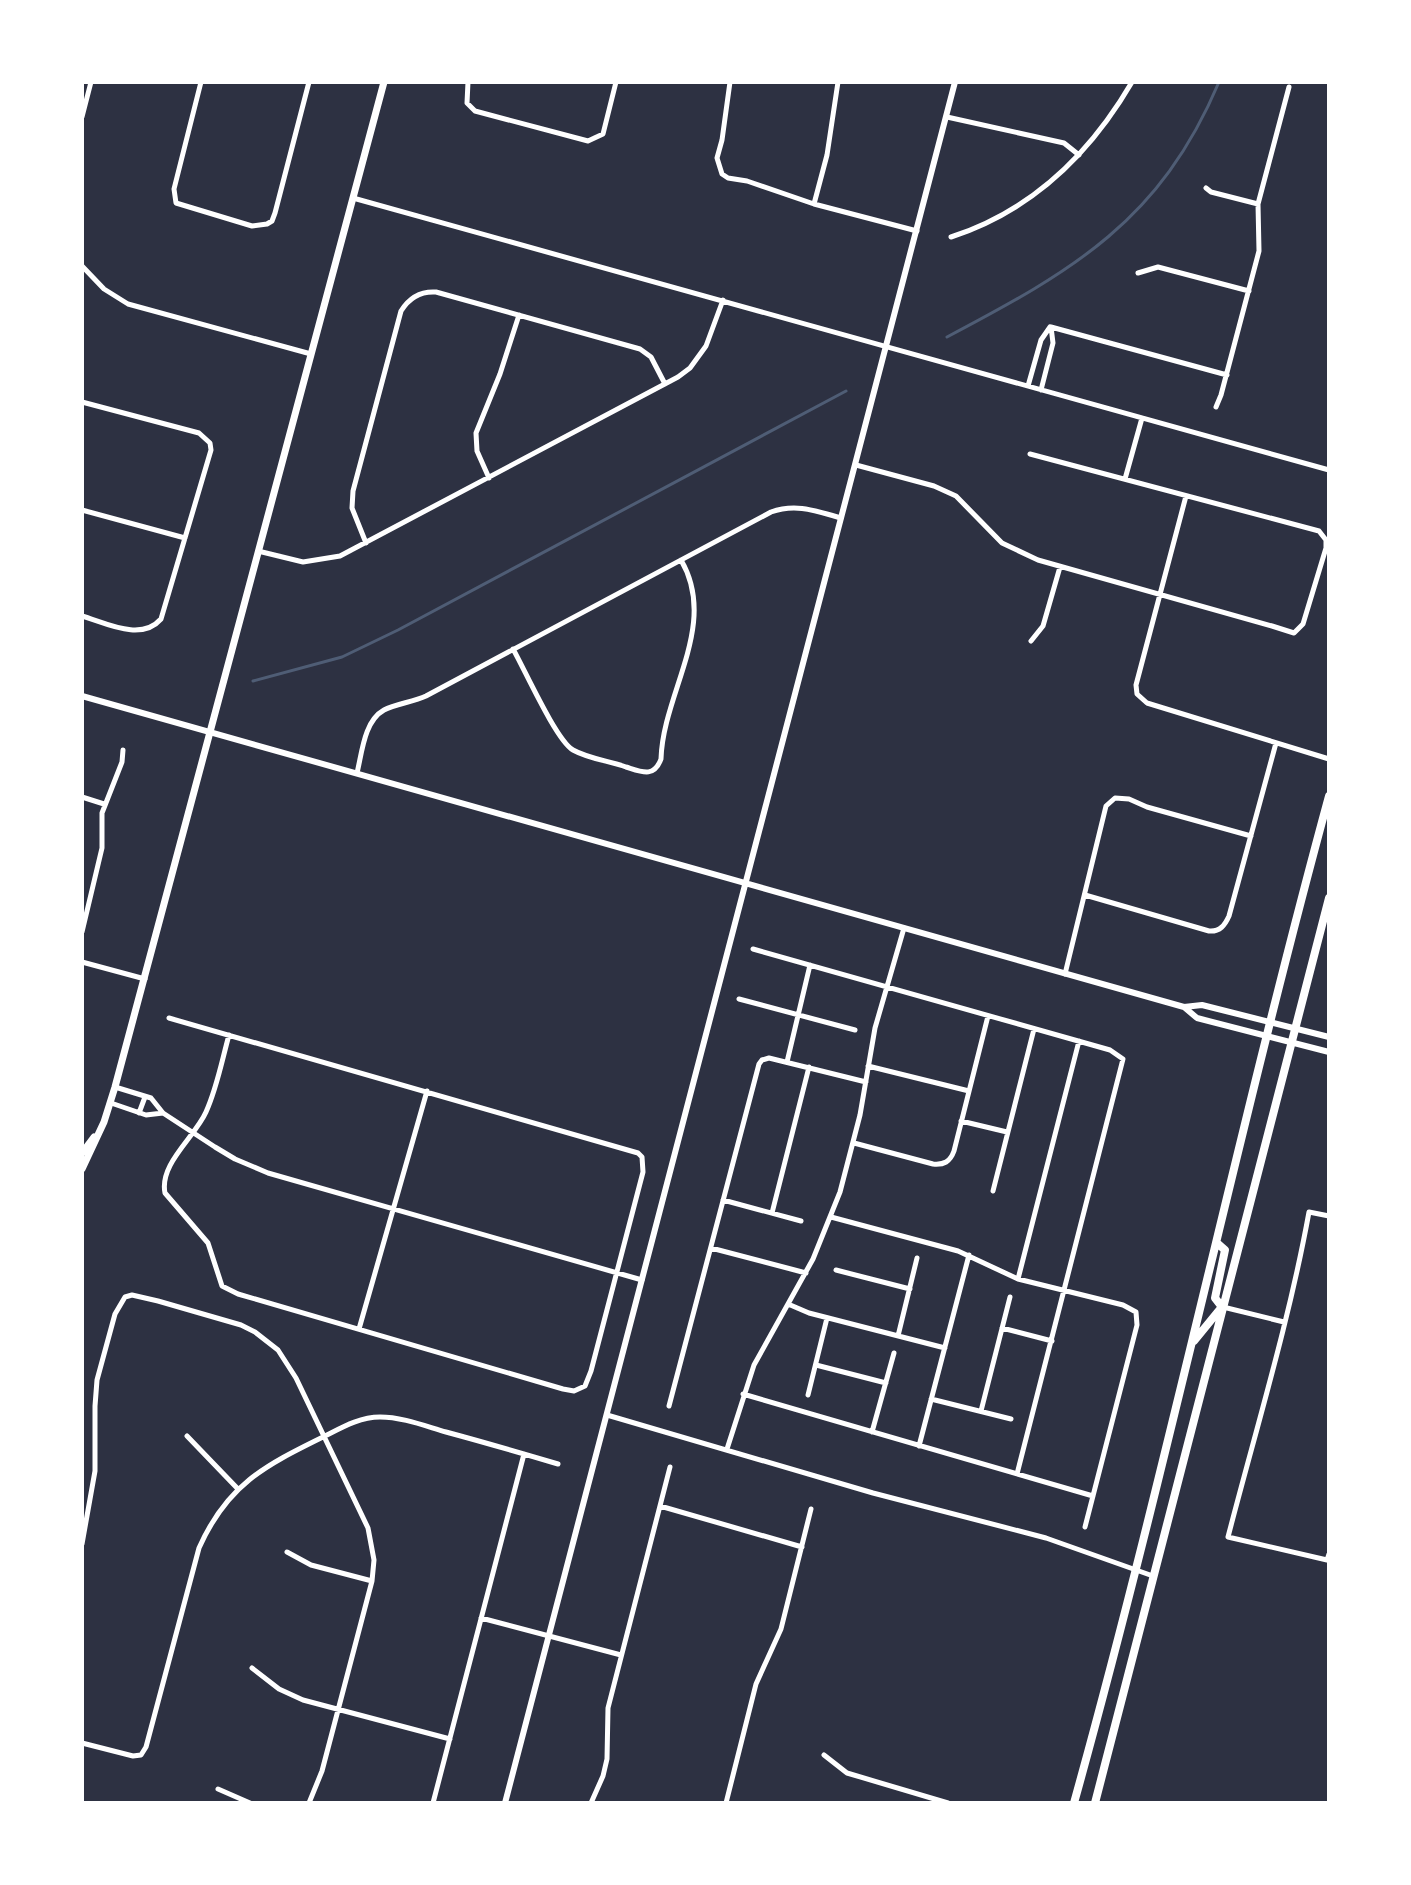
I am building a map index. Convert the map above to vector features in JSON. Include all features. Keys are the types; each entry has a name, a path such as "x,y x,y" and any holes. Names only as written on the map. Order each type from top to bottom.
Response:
{"main road":[{"path":"82,1169 111,1103 384,82"},
{"path":"1077,1803 1269,1022 1329,796"},
{"path":"1095,1803 1329,898"},
{"path":"82,1153 104,1122"},
{"path":"1217,1243 1225,1250 1215,1298 1222,1307"},
{"path":"1190,1348 1222,1307"}],"street":[{"path":"82,117 91,82"},
{"path":"201,82 174,189 176,203 252,226 267,224 275,213 309,82"},
{"path":"468,82 467,103 481,113 588,141 599,137 606,127 616,82"},
{"path":"730,82 717,158 719,170 728,178 917,231"},
{"path":"814,204 827,155 838,82"},
{"path":"505,1803 955,82"},
{"path":"951,237 1016,208 1051,183 1091,142 1132,82"},
{"path":"1216,407 1259,251 1258,204 1289,87"},
{"path":"947,117 1064,143 1079,155"},
{"path":"1206,188 1258,204"},
{"path":"352,198 1329,470"},
{"path":"1138,273 1158,267 1249,291"},
{"path":"82,268 104,289 128,304 311,354"},
{"path":"366,543 352,508 353,491 401,311 415,297 436,292 640,349 651,357 665,384"},
{"path":"257,550 315,562 340,556 665,384 690,368 699,357 711,336 723,300"},
{"path":"489,478 477,451 476,433 519,315"},
{"path":"1051,327 1227,375"},
{"path":"1028,386 1041,340 1051,327"},
{"path":"1041,390 1053,343 1051,327"},
{"path":"82,402 199,433 210,443 211,450 164,615 155,626 142,631 82,616"},
{"path":"1125,479 1142,418"},
{"path":"856,465 946,491 956,496 1002,543 1060,567 1287,633 1298,630 1307,617 1326,548 1323,535 1313,528 1030,454"},
{"path":"1186,496 1136,685 1137,694 1147,703 1329,759"},
{"path":"357,773 368,731 380,713 426,696 781,508 802,507 842,519"},
{"path":"82,510 185,538"},
{"path":"513,649 565,743 583,754 651,773 657,769 661,759 695,620 693,585 681,560"},
{"path":"1031,641 1043,626 1060,567"},
{"path":"82,696 1184,1007 1202,1005 1329,1037"},
{"path":"1085,895 1209,931 1215,932 1221,928 1229,916 1276,743"},
{"path":"82,932 86,904 102,848 104,804 122,762 123,750"},
{"path":"82,797 104,804"},
{"path":"1065,974 1106,806 1115,798 1129,799 1147,807 1251,836"},
{"path":"727,1449 743,1394 758,1357 806,1273 831,1217 854,1143 875,1028 904,928"},
{"path":"753,949 1079,1041 1118,1054 1123,1059 1017,1474"},
{"path":"82,962 145,979"},
{"path":"787,1062 810,965"},
{"path":"739,999 855,1030"},
{"path":"1184,1007 1197,1018 1329,1052"},
{"path":"854,1143 933,1164 948,1161 954,1151 988,1016"},
{"path":"169,1018 427,1091 633,1150 642,1157 643,1172 585,1386 574,1391 563,1389 228,1291 222,1286 208,1243 165,1193 164,1177 209,1105 229,1035"},
{"path":"993,1191 1034,1029"},
{"path":"1018,1279 1079,1041"},
{"path":"669,1406 759,1064 765,1059 787,1062 866,1082"},
{"path":"868,1066 969,1091"},
{"path":"772,1213 809,1067"},
{"path":"115,1087 154,1101 163,1113 251,1167 642,1280"},
{"path":"359,1329 427,1091"},
{"path":"139,1113 145,1097"},
{"path":"111,1103 151,1116 163,1113"},
{"path":"961,1121 1007,1133"},
{"path":"723,1200 801,1221"},
{"path":"1328,1557 1228,1537 1296,1285 1309,1212 1329,1216"},
{"path":"831,1217 969,1255 1018,1279 1123,1305 1136,1312 1137,1325 1085,1527"},
{"path":"711,1248 806,1273"},
{"path":"919,1446 969,1255"},
{"path":"898,1336 917,1258"},
{"path":"836,1270 910,1289"},
{"path":"82,1542 95,1471 97,1380 115,1314 125,1297 132,1295 220,1318 255,1332 278,1350 288,1363 368,1528 374,1560 372,1581 339,1710 322,1771 309,1803"},
{"path":"981,1411 1010,1297"},
{"path":"788,1304 827,1318 945,1348"},
{"path":"1222,1307 1284,1322"},
{"path":"808,1395 827,1318"},
{"path":"1002,1328 1052,1341"},
{"path":"872,1432 894,1353"},
{"path":"816,1365 886,1383"},
{"path":"743,1394 1093,1496"},
{"path":"931,1399 1011,1419"},
{"path":"607,1415 873,1493 1046,1538 1153,1576"},
{"path":"82,1743 124,1755 141,1755 146,1747 199,1548 211,1521 237,1488 272,1462 356,1421 382,1417 408,1421 558,1464"},
{"path":"187,1436 237,1488"},
{"path":"433,1803 524,1454"},
{"path":"591,1803 607,1759 608,1708 670,1467"},
{"path":"660,1506 802,1547"},
{"path":"726,1803 756,1684 781,1629 811,1509"},
{"path":"287,1552 311,1565 372,1581"},
{"path":"481,1618 621,1655"},
{"path":"252,1668 291,1695 450,1739"},
{"path":"824,1755 847,1773 948,1803"},
{"path":"218,1789 250,1803"}],"waterway":[{"path":"947,337 1035,288 1073,264 1108,236 1140,206 1169,171 1196,130 1219,82"},
{"path":"253,681 342,657 398,630 846,391"}]}
